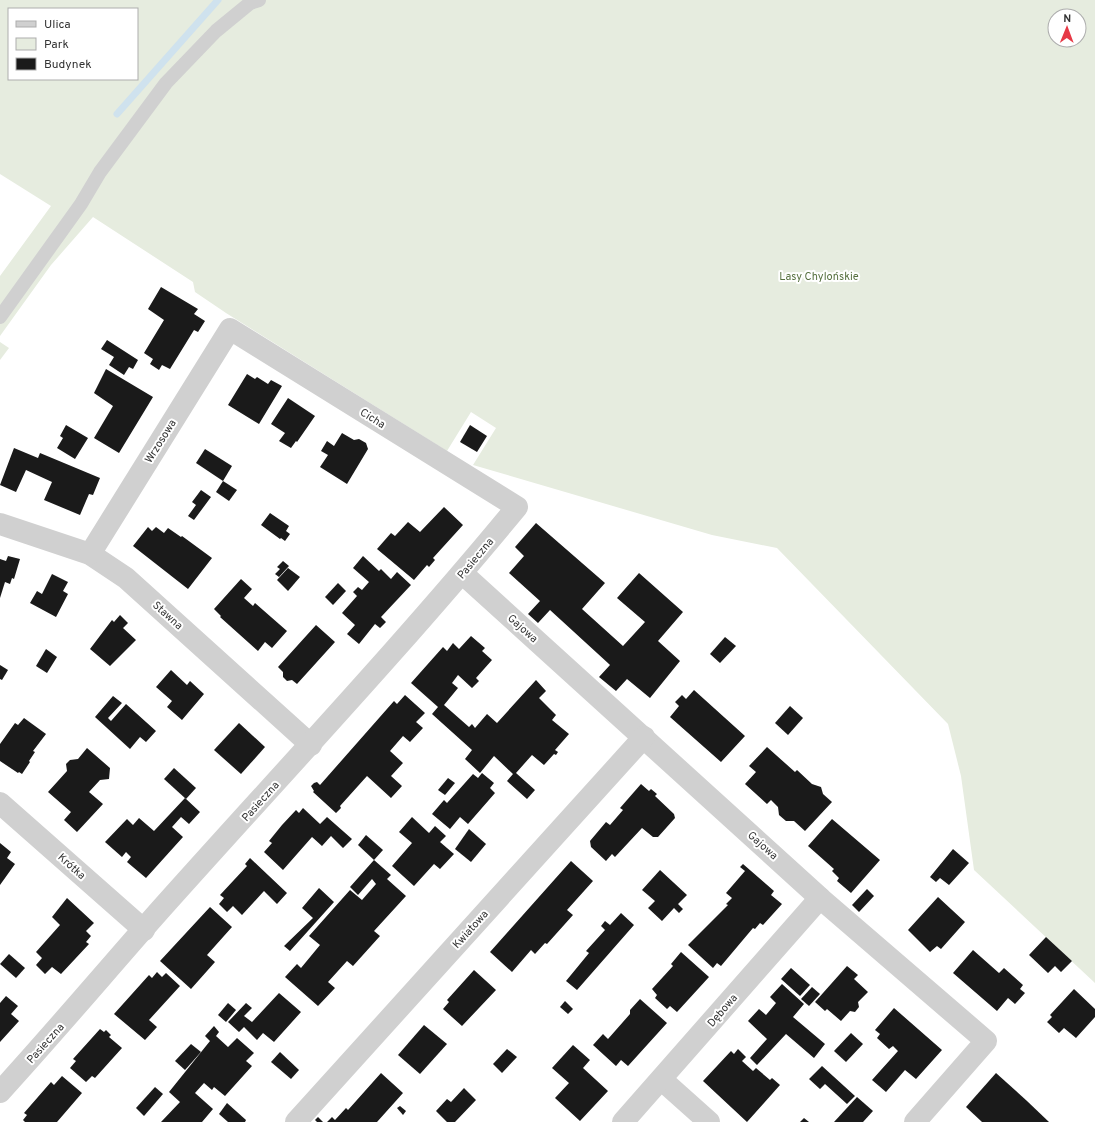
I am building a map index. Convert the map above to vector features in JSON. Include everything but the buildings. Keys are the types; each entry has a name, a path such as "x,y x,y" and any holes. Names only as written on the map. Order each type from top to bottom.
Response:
{"street":[{"name":"Cicha","path":"230,329 517,507"},
{"name":"Wrzosowa","path":"90,554 230,329"},
{"name":"Pasieczna","path":"0,1092 311,746 463,574 517,507"},
{"name":"Stawna","path":"0,524 90,554 126,578 311,746"},
{"name":"Gajowa","path":"463,574 820,898 986,1041 915,1122"},
{"name":"Kwiatowa","path":"296,1122 644,737"},
{"name":"Krótka","path":"0,803 144,930"},
{"name":"Dębowa","path":"623,1122 662,1080 820,898"},
{"path":"662,1080 709,1122"}],"lane":[{"path":"0,317 81,204 100,172 166,83 216,31 250,3 259,0"}],"green space":[{"name":"Lasy Chylońskie","path":"0,0 1095,0 1095,983 974,870 961,776 948,724 777,548 712,535 473,465 496,428 471,412 447,451 226,313 195,292 193,282 93,217 51,265 0,336 0,276 51,206 0,174"},
{"path":"0,342 9,348 0,360"}],"waterway":[{"path":"117,114 218,0"}]}
